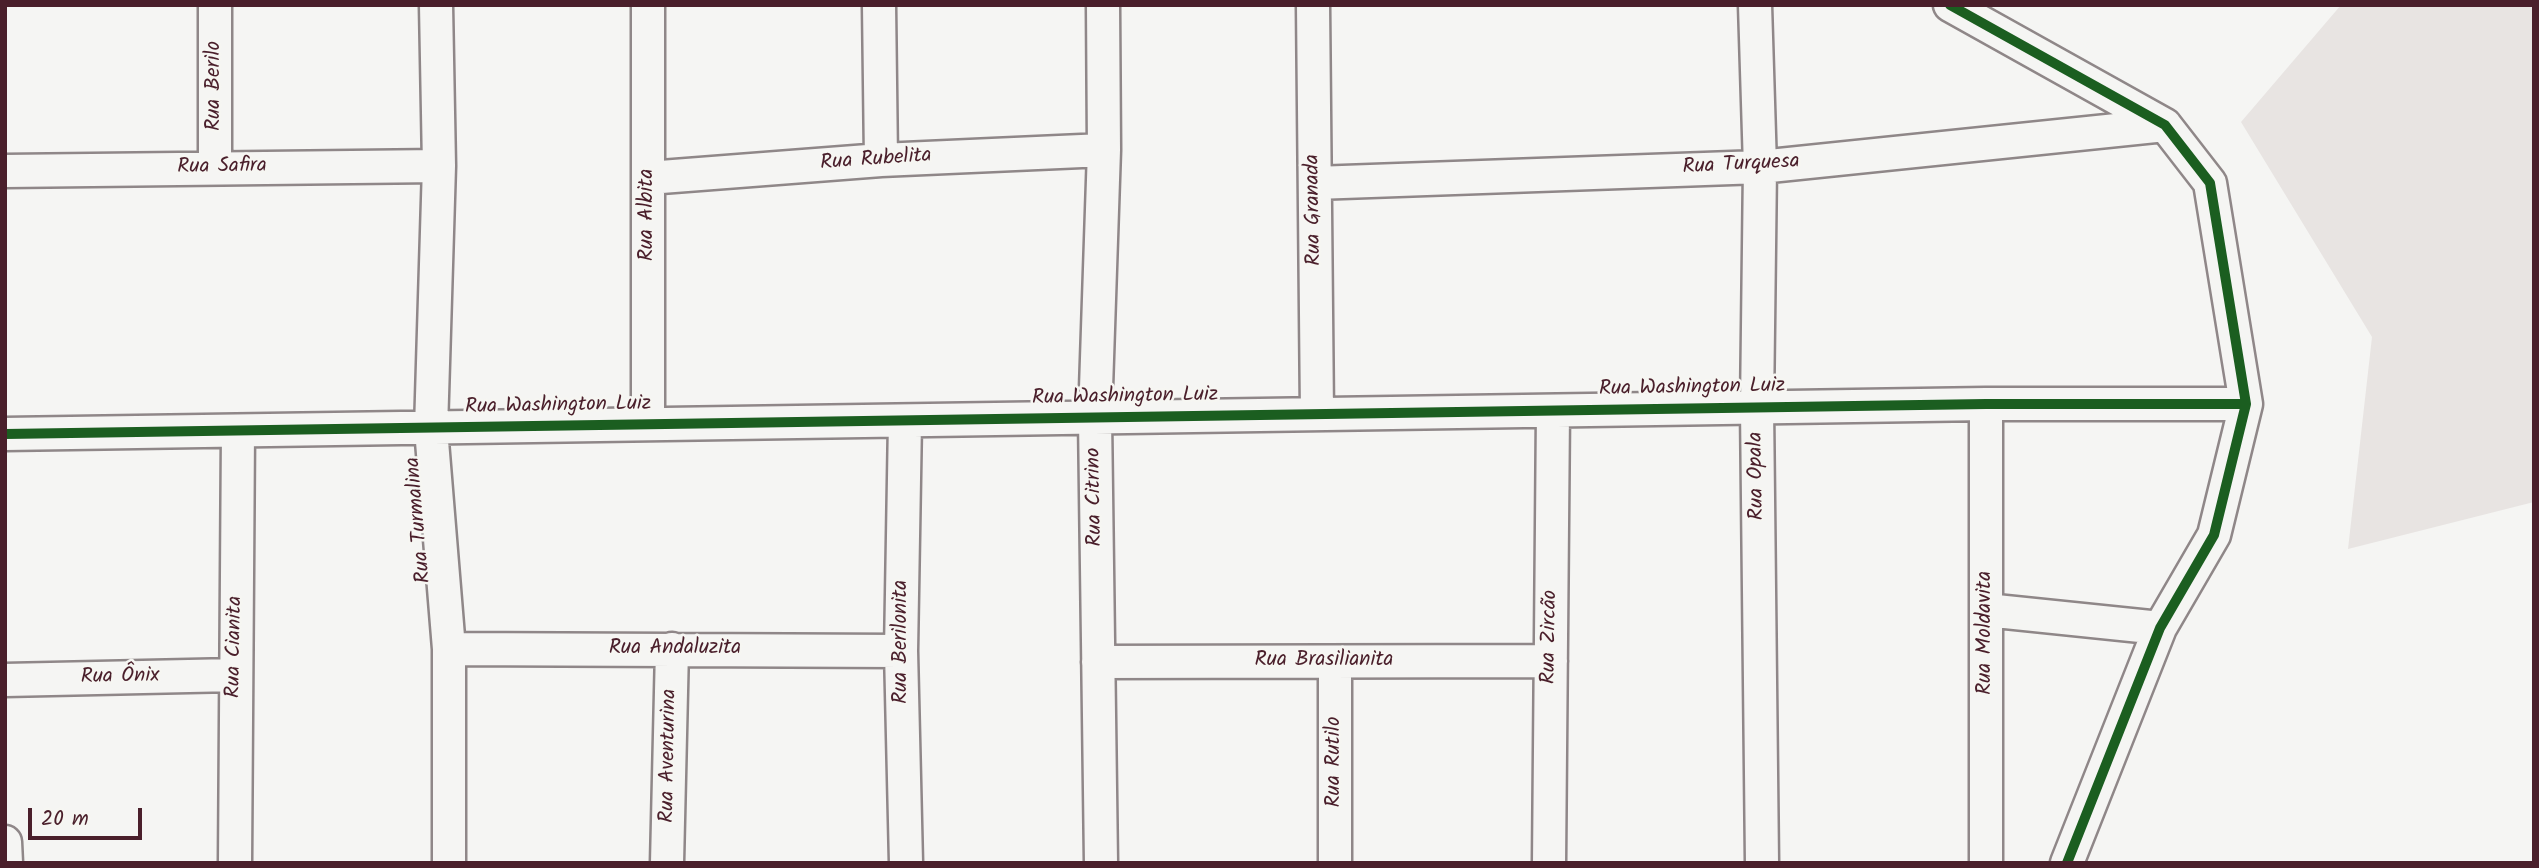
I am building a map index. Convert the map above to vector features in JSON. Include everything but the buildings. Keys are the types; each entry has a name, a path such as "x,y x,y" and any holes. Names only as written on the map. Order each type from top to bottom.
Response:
{"street":[{"name":"Rua Berilo","path":"215,5 215,168"},
{"name":"Rua Turmalina","path":"436,5 439,166 432,429 449,649 449,863"},
{"name":"Rua Albita","path":"648,5 648,424"},
{"path":"879,5 881,160"},
{"name":"Rua Citrino","path":"1101,863 1095,418 1104,150 1103,5"},
{"name":"Rua Granada","path":"1313,5 1317,414"},
{"name":"Rua Opala","path":"1755,5 1760,167 1757,407 1762,863"},
{"path":"1950,5 2165,125 2210,183 2246,404 2214,536 2160,628 2067,863"},
{"name":"Rua Turquesa","path":"1315,183 1760,167 2165,125"},
{"name":"Rua Rubelita","path":"648,178 881,160 1104,150"},
{"name":"Rua Safira","path":"5,171 439,166"},
{"name":"Rua Moldavita","path":"1986,404 1986,863"},
{"name":"Rua Washington Luiz","path":"5,434 1757,407 2246,404"},
{"name":"Rua Zircão","path":"1549,863 1553,411"},
{"name":"Rua Berilonita","path":"905,421 901,651 906,863"},
{"name":"Rua Cianita","path":"235,863 238,431"},
{"path":"1986,610 2160,628"},
{"name":"Rua Andaluzita","path":"449,649 901,651"},
{"name":"Rua Aventurina","path":"667,863 672,649"},
{"name":"Rua Brasilianita","path":"1098,662 1550,661"},
{"name":"Rua Rutilo","path":"1335,662 1335,863"},
{"name":"Rua Ônix","path":"5,680 235,675"},
{"path":"5,842 5,863"}],"shaded area":[{"path":"2341,5 2534,5 2534,502 2348,549 2372,337 2241,122"}],"cycle path":[{"path":"1950,5 2165,125 2210,183 2246,404 2214,535 2160,628 2067,863"},
{"path":"5,434 1986,404 2246,404"}]}
